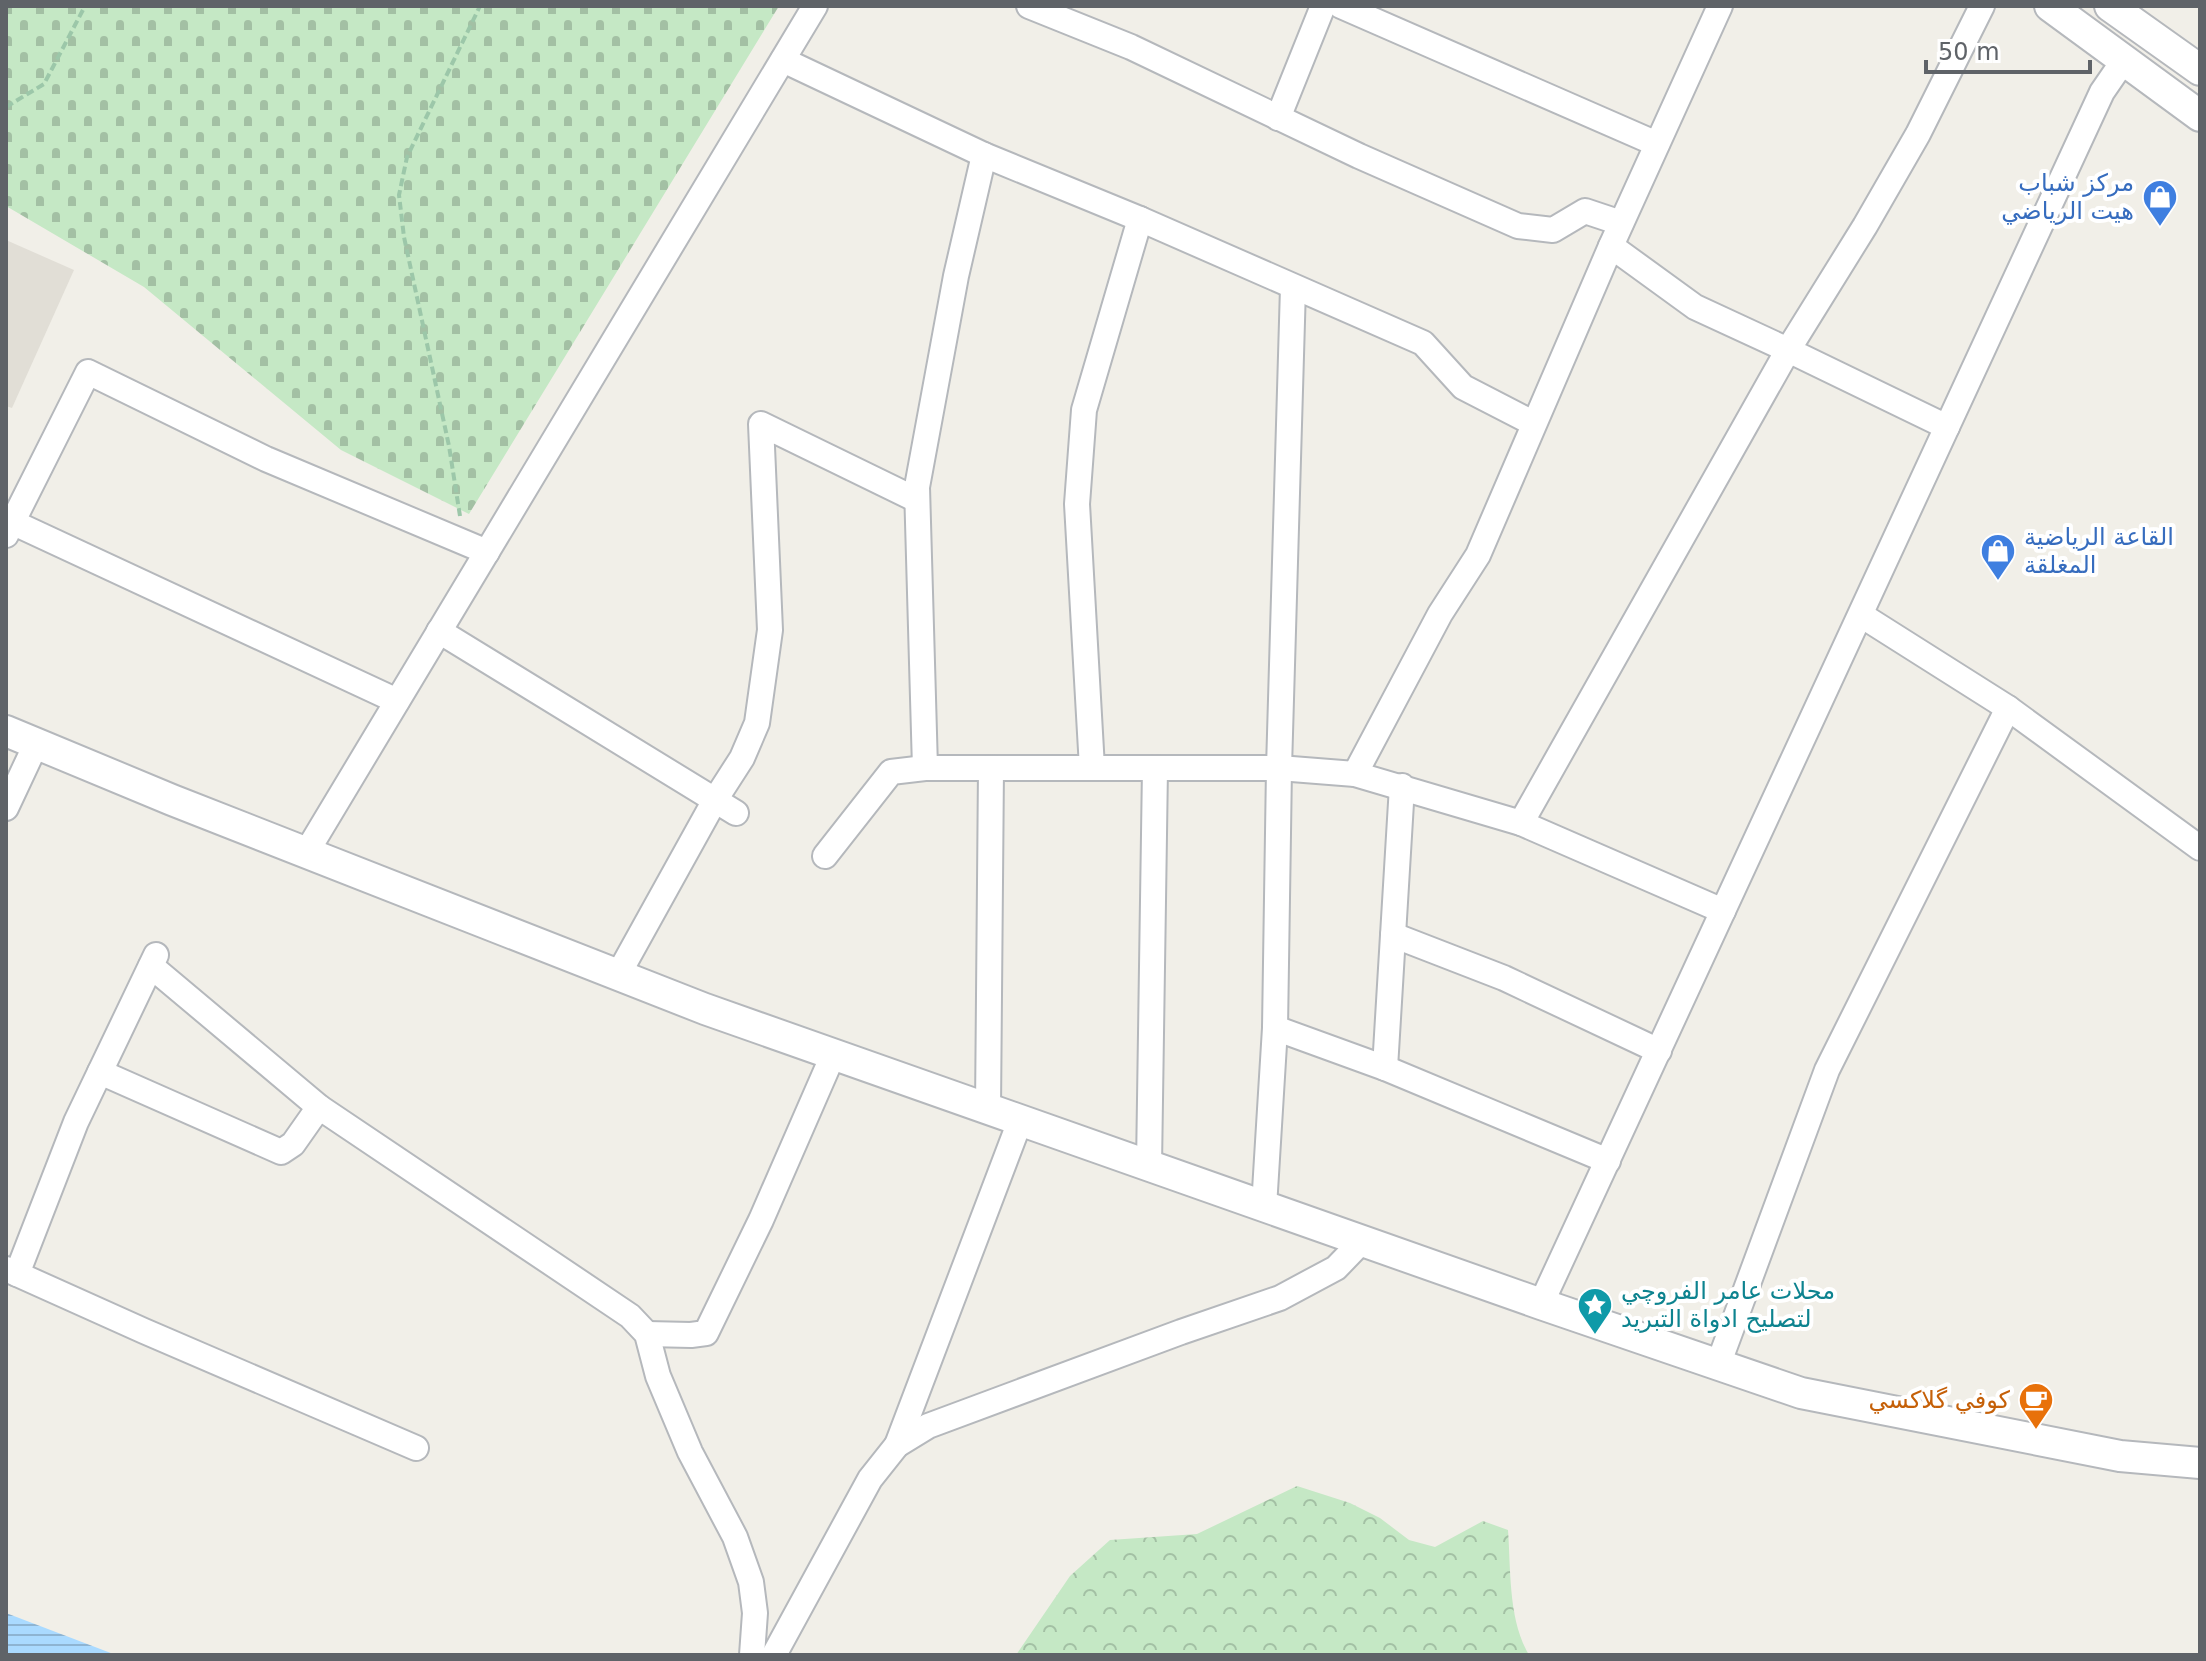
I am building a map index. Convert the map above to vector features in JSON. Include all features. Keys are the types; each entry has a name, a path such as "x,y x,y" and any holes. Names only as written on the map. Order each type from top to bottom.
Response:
{"street":[{"path":"306,853 815,6"},
{"path":"1029,6 1131,47 1278,118 1518,226 1553,230 1585,211 1621,223"},
{"path":"1278,118 1323,6"},
{"path":"1341,6 1657,144"},
{"path":"1521,823 1788,350 1918,134 1982,6"},
{"path":"2050,6 2200,116"},
{"path":"2110,6 2197,62"},
{"path":"1355,774 1440,614 1478,555 1657,144 1710,9"},
{"path":"783,60 984,155 1140,219 1423,343 1463,387 1533,423"},
{"path":"1541,1304 2102,92 2124,60"},
{"path":"925,768 917,487 956,276 984,155"},
{"path":"1092,768 1077,504 1084,410 1140,219"},
{"path":"1611,246 1695,307 1947,427"},
{"path":"1264,1207 1275,1028 1293,287"},
{"path":"397,701 9,528 88,372 266,459 487,552"},
{"path":"618,975 726,807 757,723 770,630 761,424 917,500"},
{"path":"1861,615 2008,708 2200,848"},
{"path":"439,631 726,807"},
{"path":"1718,1365 1827,1070 2008,708"},
{"path":"6,731 306,853 833,1055 1801,1393 2120,1456 2200,1463"},
{"path":"6,808 36,744"},
{"path":"825,856 891,772 925,768 1279,768 1355,774 1521,823 1723,911"},
{"path":"988,1109 991,768"},
{"path":"1149,1166 1155,768"},
{"path":"1385,1068 1402,786"},
{"path":"1393,935 1504,978 1659,1051"},
{"path":"416,1448 11,1271 76,1122 153,960 319,1107 630,1316 647,1334 658,1376 690,1452 735,1537 751,1582 755,1613 752,1655"},
{"path":"1275,1028 1385,1068 1608,1161"},
{"path":"647,1334 706,1333 761,1220 833,1055"},
{"path":"100,1072 281,1152 293,1144 319,1107"},
{"path":"774,1655 870,1479 897,1445 1020,1121"},
{"path":"897,1445 928,1426 1280,1298 1336,1268 1362,1241"}],"path":[{"path":"6,107 44,84 85,6"},
{"path":"464,542 449,446 404,237 399,195 407,157 480,6"}],"shaded area":[{"path":"6,240 74,270 12,408 6,406"}],"green space":[{"path":"6,6 779,6 469,514 341,450 144,287 6,206"},
{"path":"1297,1486 1350,1503 1380,1518 1409,1540 1435,1547 1483,1521 1508,1530 1514,1610 1529,1655 1016,1655 1070,1576 1110,1540 1197,1534"}],"water":[{"path":"6,1613 116,1655 6,1655"}],"place":[{"name":"مركز شباب هيت الرياضي","path":"2160,228"},
{"name":"القاعة الرياضية المغلقة","path":"1998,582"},
{"name":"محلات عامر الفروچي لتصليح ادواة التبريد","path":"1595,1336"},
{"name":"كوفي گلاكسي","path":"2036,1431"}]}
